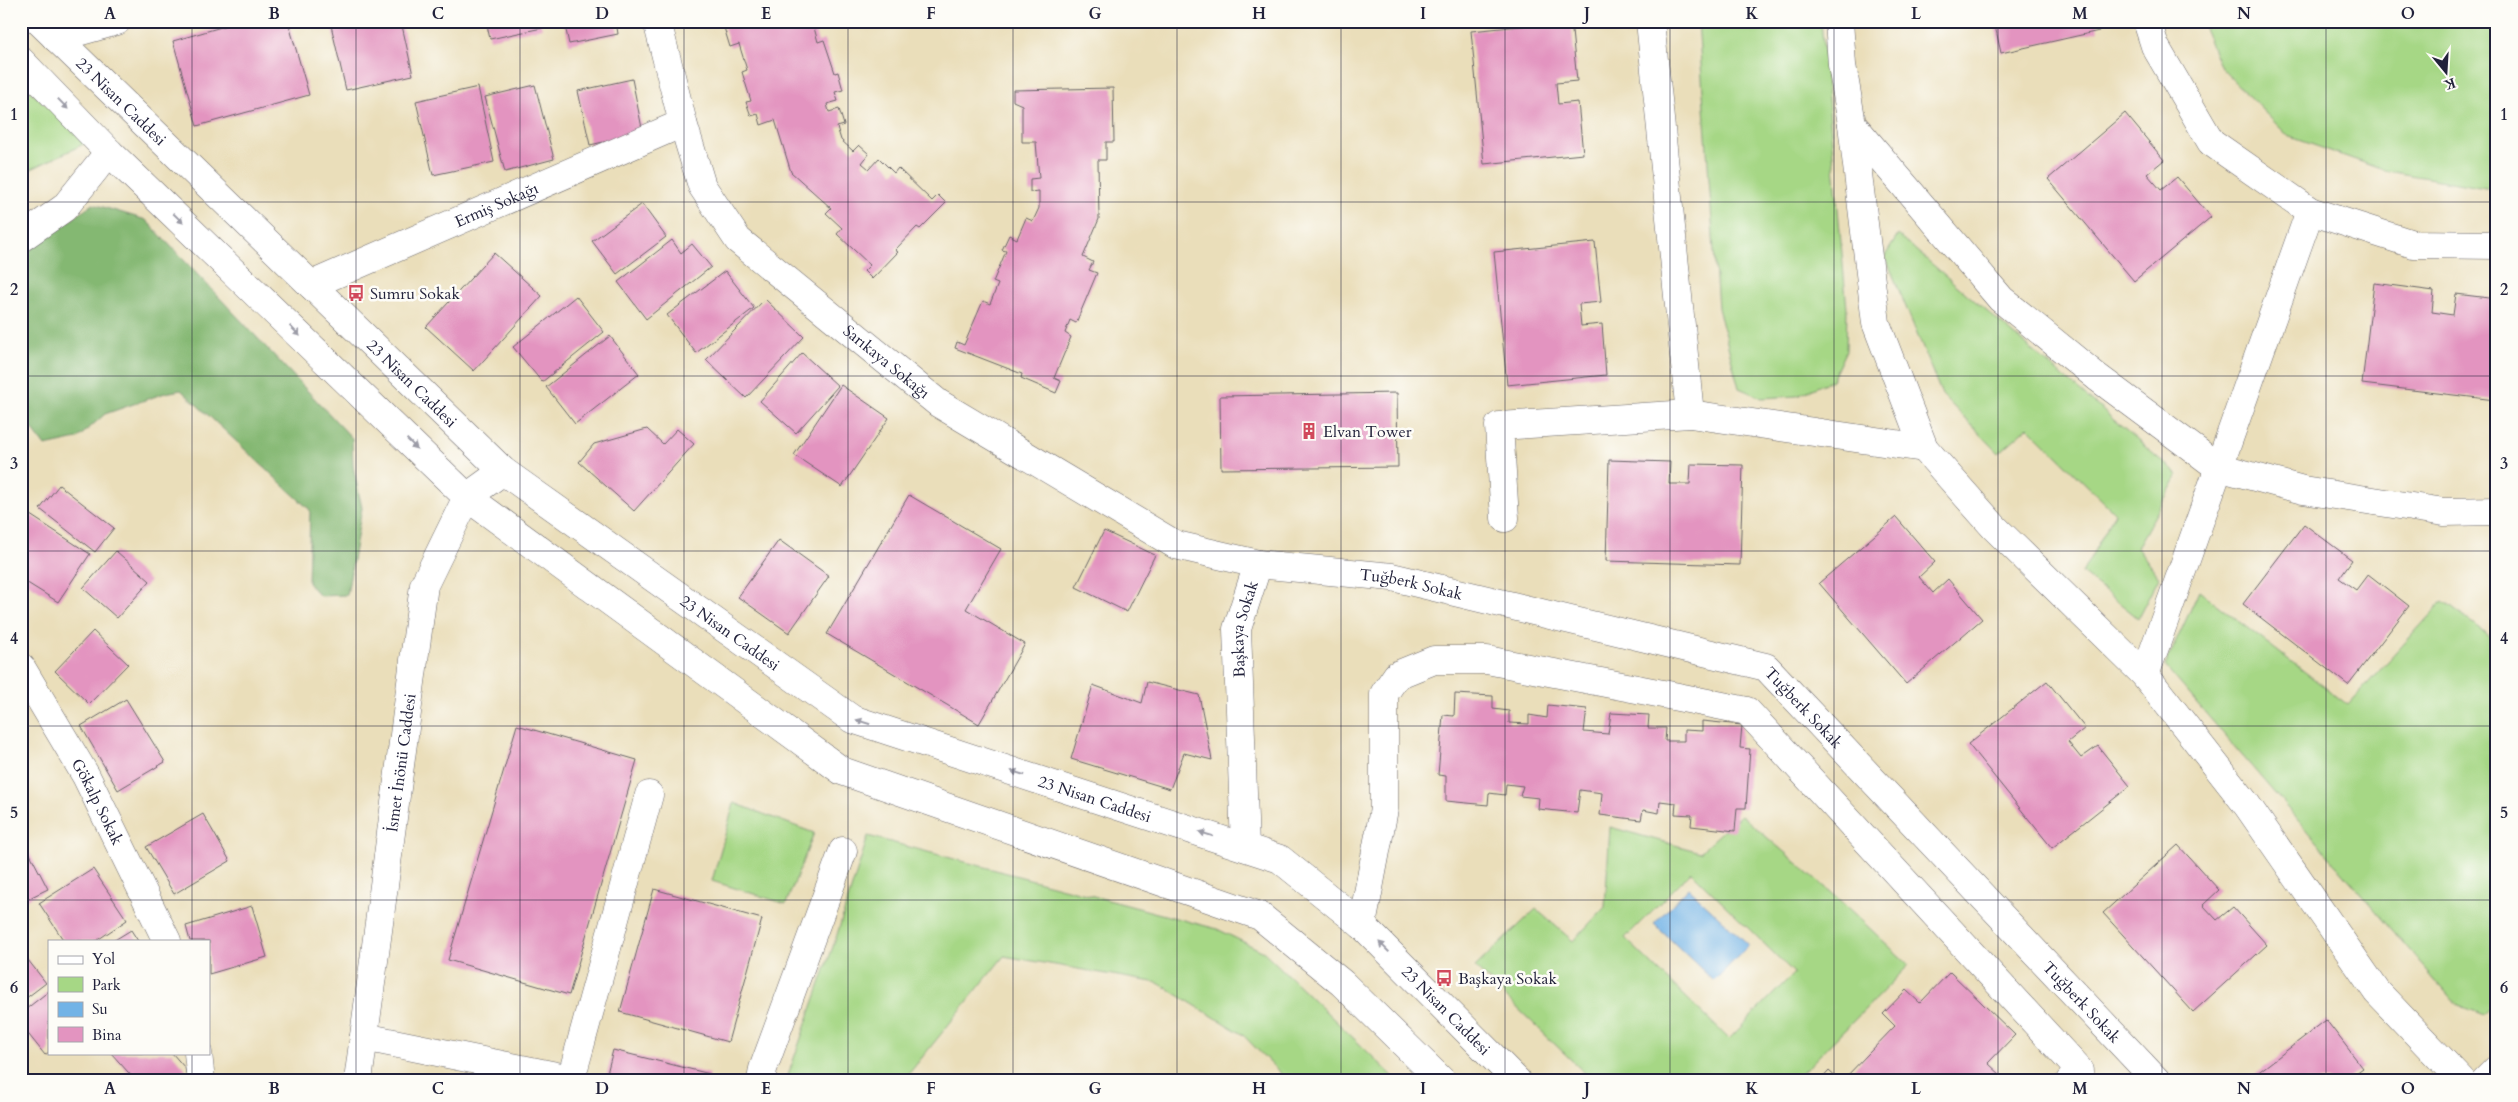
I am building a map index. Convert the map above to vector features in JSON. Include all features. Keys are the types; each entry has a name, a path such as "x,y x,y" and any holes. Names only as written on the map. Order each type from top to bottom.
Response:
{"street":[{"path":"117,21 47,30 25,65 109,152 467,497 842,771 1260,916 1342,983 1442,1081"},
{"name":"Sarıkaya Sokağı","path":"657,21 702,186 738,240 938,403 1176,545 1258,564"},
{"path":"1650,21 1690,414"},
{"path":"1838,21 1842,65 1852,124 1876,323 1924,448 1994,527 2145,675 2246,804 2377,992 2462,1081"},
{"path":"2147,21 2155,46 2212,142 2310,211 2413,244 2497,245"},
{"name":"23 Nisan Caddesi","path":"47,30 503,471 852,719 1280,859 1362,925 1518,1081"},
{"name":"Ermiş Sokağı","path":"311,285 683,122"},
{"path":"1852,124 2001,299 2097,377 2218,467 2322,493 2444,512 2497,511"},
{"path":"21,238 64,208 109,152"},
{"path":"2145,675 2310,211"},
{"path":"1505,518 1499,426 1690,414 1924,448"},
{"name":"İsmet İnönü Caddesi","path":"358,1081 424,585 467,497 503,471"},
{"name":"Başkaya Sokak","path":"1245,847 1236,629 1258,564"},
{"name":"Tuğberk Sokak","path":"1258,564 1392,577 1766,667 2157,1081"},
{"path":"1362,925 1384,809 1384,694 1397,675 1434,660 1487,660 1747,711 2080,1071 2070,1081"},
{"name":"Gökalp Sokak","path":"21,667 86,776 167,940"},
{"path":"364,1038 570,1080 649,795"},
{"path":"761,1081 763,1069 843,851"},
{"path":"198,1054 201,1081"},
{"path":"2485,1081 2497,1069"}],"green space":[{"path":"1698,21 1821,21 1847,309 1846,350 1832,380 1797,396 1762,398 1739,388 1718,308"},
{"path":"2201,21 2497,21 2497,190 2387,171 2288,136 2221,68"},
{"path":"21,83 88,142 21,174"},
{"path":"93,204 146,220 352,438 353,466 362,508 347,595 320,596 308,583 310,510 181,390 165,393 105,414 77,439 45,446 21,414 21,256"},
{"path":"1898,235 2178,475 2137,547 2159,577 2138,618 2082,573 2115,513 2028,427 1999,453 1942,395 1885,256"},
{"path":"2199,591 2348,705 2443,601 2497,642 2497,1003 2484,1015 2456,1004 2165,666"},
{"path":"734,803 814,833 786,904 712,881"},
{"path":"1741,815 1832,893 1909,965 1794,1081 1593,1081 1475,967 1536,909 1573,941 1605,907 1610,827 1700,852","holes":["1691,872 1794,973 1729,1039 1625,938"]},
{"path":"868,836 1217,929 1264,952 1398,1081 1288,1081 1242,1034 1158,983 1004,956 903,1081 786,1081 836,938"}],"water":[{"path":"1688,888 1749,945 1714,981 1654,924"}],"building":[{"path":"242,21 288,21 309,95 197,126 173,41"},
{"path":"330,21 401,21 413,75 346,90"},
{"path":"486,21 540,21 542,28 490,39"},
{"path":"564,21 616,21 618,34 569,44"},
{"path":"722,21 821,21 813,24 818,42 824,40 835,73 838,72 843,90 835,92 838,101 827,104 829,112 839,109 844,125 837,127 841,140 853,151 859,145 869,154 862,163 869,169 879,158 894,173 898,168 932,201 938,195 946,203 920,229 917,227 895,250 898,252 872,279 864,271 870,265 837,234 842,228 826,213 831,208 791,172 775,120 761,125 758,114 751,116 746,102 751,101 742,72 747,70 739,44 730,47"},
{"path":"1571,21 1577,81 1556,83 1558,104 1578,102 1583,154 1484,164 1471,31"},
{"path":"1994,21 2097,21 2099,31 2001,53"},
{"path":"632,79 643,133 590,145 578,91"},
{"path":"535,85 554,159 505,172 485,97"},
{"path":"478,87 494,162 433,175 416,101"},
{"path":"1113,88 1114,142 1106,142 1106,160 1098,160 1099,219 1083,257 1093,262 1089,270 1097,273 1076,323 1070,320 1065,333 1071,337 1054,378 1061,381 1056,393 1021,378 1022,374 955,348 957,342 964,345 983,301 990,304 998,284 993,282 1006,251 1002,250 1009,235 1017,239 1026,218 1033,221 1039,208 1039,191 1030,192 1030,179 1039,178 1036,142 1022,142 1022,105 1013,101 1013,90"},
{"path":"2125,113 2164,160 2147,174 2161,190 2177,177 2211,217 2134,281 2048,179"},
{"path":"642,204 666,237 617,274 592,241"},
{"path":"672,240 681,253 692,244 711,267 646,319 618,282"},
{"path":"1595,242 1601,302 1579,304 1581,326 1602,324 1606,375 1507,385 1494,252"},
{"path":"494,253 542,296 474,371 426,327"},
{"path":"725,271 754,308 696,353 667,315"},
{"path":"2374,283 2434,291 2432,312 2453,315 2456,294 2497,299 2495,400 2362,384"},
{"path":"576,296 604,332 542,382 513,347"},
{"path":"765,299 804,337 746,398 706,360"},
{"path":"610,336 639,374 575,424 546,387"},
{"path":"802,353 838,386 796,433 760,401"},
{"path":"841,385 889,418 842,487 794,455"},
{"name":"Elvan Tower","path":"1397,393 1398,467 1221,469 1220,396"},
{"path":"647,429 663,444 677,429 694,444 634,511 579,462 594,444"},
{"path":"1609,460 1670,462 1669,484 1690,484 1691,464 1743,465 1740,565 1606,561"},
{"path":"59,485 114,528 95,552 40,509"},
{"path":"909,495 1001,549 966,609 1025,644 979,724 827,634"},
{"path":"21,509 90,554 58,602 21,579"},
{"path":"1896,517 1935,562 1919,577 1933,593 1948,579 1982,619 1906,684 1819,583"},
{"path":"2304,524 2352,560 2339,578 2356,590 2368,574 2409,606 2348,685 2243,604"},
{"path":"1104,531 1155,555 1127,612 1076,587"},
{"path":"779,540 829,576 789,633 738,597"},
{"path":"116,551 150,581 117,618 83,588"},
{"path":"93,631 128,664 89,704 55,671"},
{"path":"2047,681 2085,728 2068,742 2081,758 2098,746 2130,786 2052,848 1968,744"},
{"path":"1147,682 1199,695 1212,760 1184,753 1170,789 1071,759 1093,685 1142,703"},
{"path":"1455,694 1493,696 1493,709 1509,711 1509,723 1529,724 1529,715 1547,718 1548,705 1587,709 1584,732 1608,734 1611,713 1649,715 1648,728 1666,728 1665,741 1684,741 1684,730 1702,731 1702,721 1742,725 1740,748 1750,749 1746,808 1737,808 1735,831 1691,826 1692,815 1675,814 1676,803 1660,801 1659,813 1643,810 1641,820 1600,815 1602,793 1580,790 1577,813 1538,809 1539,798 1520,796 1523,786 1506,784 1505,795 1489,793 1488,805 1446,801 1446,776 1438,775 1443,715 1454,716"},
{"path":"126,699 165,762 118,790 81,726"},
{"path":"517,725 637,760 569,995 448,960"},
{"path":"203,814 230,861 174,894 146,847"},
{"path":"2178,845 2219,890 2203,905 2217,920 2233,907 2267,945 2193,1012 2103,913"},
{"path":"26,846 48,889 21,902 21,848"},
{"path":"93,869 127,920 97,940 63,940 39,903"},
{"path":"654,889 762,919 728,1042 620,1012"},
{"path":"252,906 267,957 210,974 210,940 190,940 186,926"},
{"path":"131,930 137,940 115,940"},
{"path":"21,951 46,983 21,1002"},
{"path":"1950,972 2015,1035 1988,1063 2003,1077 1999,1081 1842,1081 1895,1026 1883,1014 1906,990 1920,1003"},
{"path":"48,992 48,1053 45,1055 21,1025 21,1013"},
{"path":"2326,1020 2363,1068 2345,1081 2247,1081"},
{"path":"613,1050 710,1074 708,1081 605,1081"},
{"path":"112,1054 173,1054 185,1068 188,1081 136,1081"},
{"path":"1829,1071 1840,1081 1820,1081"}],"place":[{"name":"Sumru Sokak","path":"356,293"},
{"name":"Elvan Tower","path":"1309,431"},
{"name":"Başkaya Sokak","path":"1444,978"}]}
